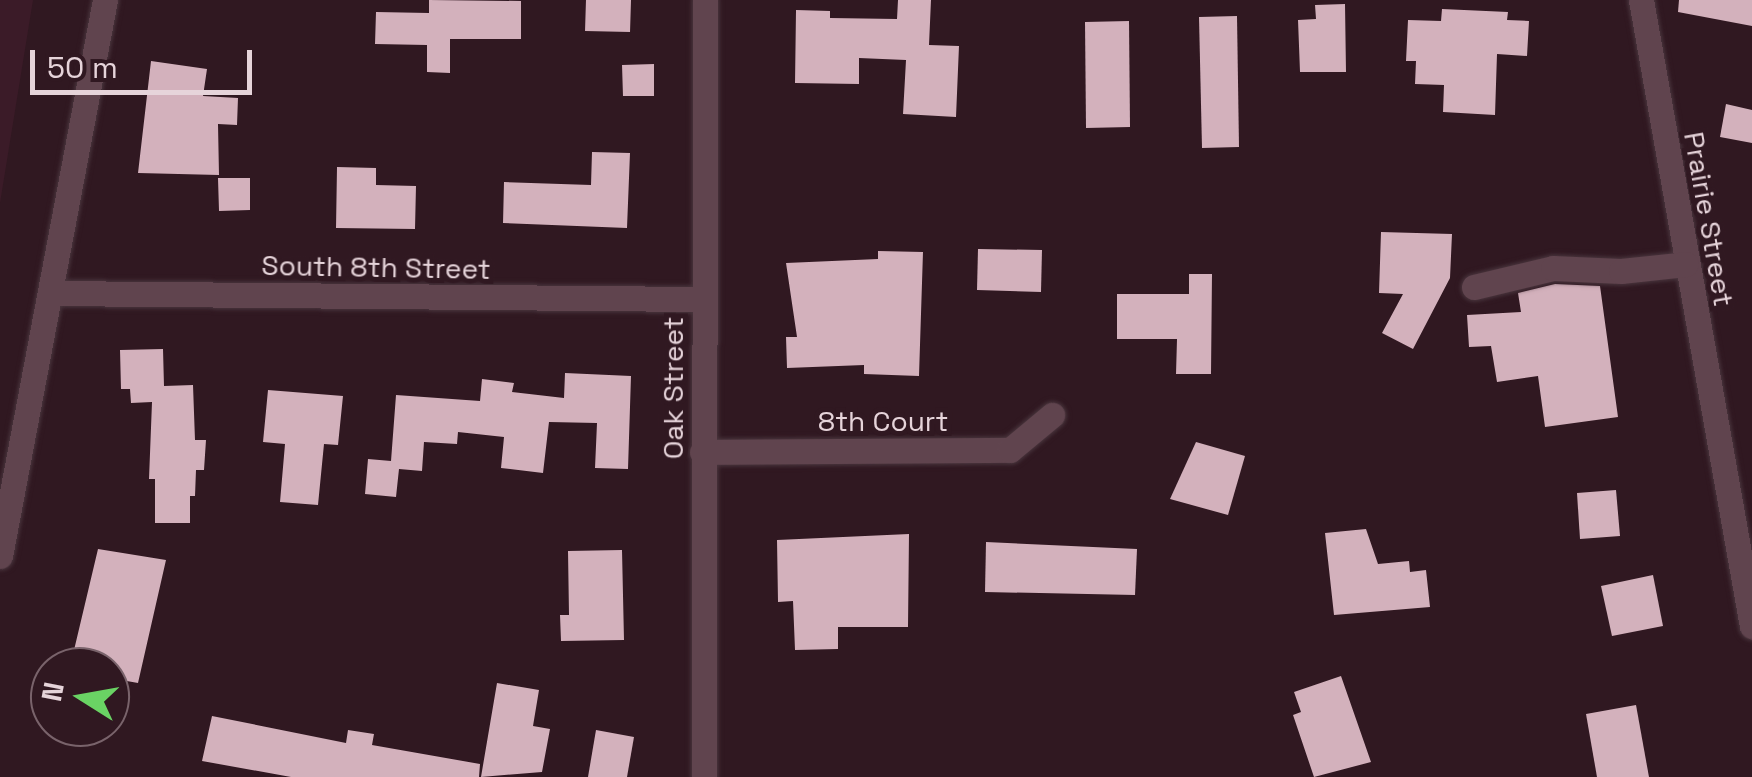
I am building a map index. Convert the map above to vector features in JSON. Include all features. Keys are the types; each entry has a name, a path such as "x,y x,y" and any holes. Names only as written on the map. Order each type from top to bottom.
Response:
{"street":[{"path":"0,556 8,466 50,293 105,0"},
{"name":"Oak Street","path":"704,777 705,0"},
{"name":"Prairie Street","path":"1642,0 1752,626"},
{"path":"1474,287 1553,268 1621,271 1686,264"},
{"name":"South 8th Street","path":"50,293 703,299"},
{"name":"8th Court","path":"702,452 1010,450 1052,415"}],"shaded area":[{"path":"0,0 33,0 0,203"}],"building":[{"path":"429,0 521,1 521,39 450,39 450,73 427,72 427,45 375,44 376,12 429,13"},
{"path":"586,0 631,0 630,32 585,31"},
{"path":"898,0 931,0 929,45 959,46 956,117 903,114 906,60 859,58 859,84 795,83 796,10 830,11 830,18 897,19"},
{"path":"1679,0 1752,0 1752,26 1678,12"},
{"path":"1345,4 1346,72 1300,72 1298,20 1316,19 1315,5"},
{"path":"1442,9 1508,12 1507,20 1529,21 1527,56 1497,54 1495,115 1443,112 1444,85 1415,84 1416,61 1406,61 1408,20 1441,21"},
{"path":"1237,16 1239,147 1202,148 1199,17"},
{"path":"1129,21 1130,127 1086,128 1085,22"},
{"path":"151,61 207,69 203,96 238,98 237,125 218,124 219,175 138,173"},
{"path":"654,64 654,96 623,96 622,65"},
{"path":"1726,104 1752,110 1752,143 1720,137"},
{"path":"592,152 630,153 627,228 503,223 504,182 591,185"},
{"path":"337,167 376,168 376,185 416,186 415,229 336,228"},
{"path":"218,178 250,178 250,210 219,211"},
{"path":"1381,232 1452,234 1450,278 1413,349 1382,333 1403,294 1379,293"},
{"path":"978,249 1042,250 1041,292 977,290"},
{"path":"878,251 923,252 919,376 864,374 864,365 787,368 786,337 797,337 786,263 878,259"},
{"path":"1189,274 1212,274 1211,374 1176,374 1177,339 1117,339 1117,294 1189,294"},
{"path":"1555,284 1600,286 1618,417 1545,427 1538,376 1497,382 1491,346 1469,347 1467,315 1521,312 1518,293"},
{"path":"163,349 164,386 193,385 195,440 206,440 204,470 196,470 195,496 190,496 190,523 155,523 155,479 149,479 152,402 131,403 130,389 121,389 120,350"},
{"path":"565,373 631,376 628,469 595,468 597,423 549,422 543,473 501,468 504,437 458,432 457,444 424,442 422,471 399,469 396,497 365,494 368,459 391,461 396,395 480,401 482,379 514,383 512,392 564,398"},
{"path":"268,390 343,396 338,445 324,444 318,505 280,502 285,444 263,442"},
{"path":"1196,442 1245,456 1228,515 1170,499"},
{"path":"1616,490 1620,536 1580,539 1577,493"},
{"path":"1366,529 1378,564 1409,561 1410,572 1426,570 1430,607 1334,615 1325,533"},
{"path":"909,534 908,627 838,627 838,649 795,650 793,601 778,602 777,540"},
{"path":"986,542 1137,549 1135,595 985,592"},
{"path":"98,549 166,560 138,683 130,682 130,647 75,647"},
{"path":"622,550 624,640 561,641 560,615 569,615 568,551"},
{"path":"1653,575 1663,626 1612,636 1601,586"},
{"path":"1341,676 1371,762 1314,777 1293,715 1301,712 1294,692"},
{"path":"497,683 539,690 533,726 550,729 542,772 481,777"},
{"path":"1636,705 1649,777 1597,777 1586,714"},
{"path":"212,716 346,743 348,730 374,734 372,745 480,764 479,777 291,777 202,761"},
{"path":"596,730 634,737 627,777 588,777"}]}
